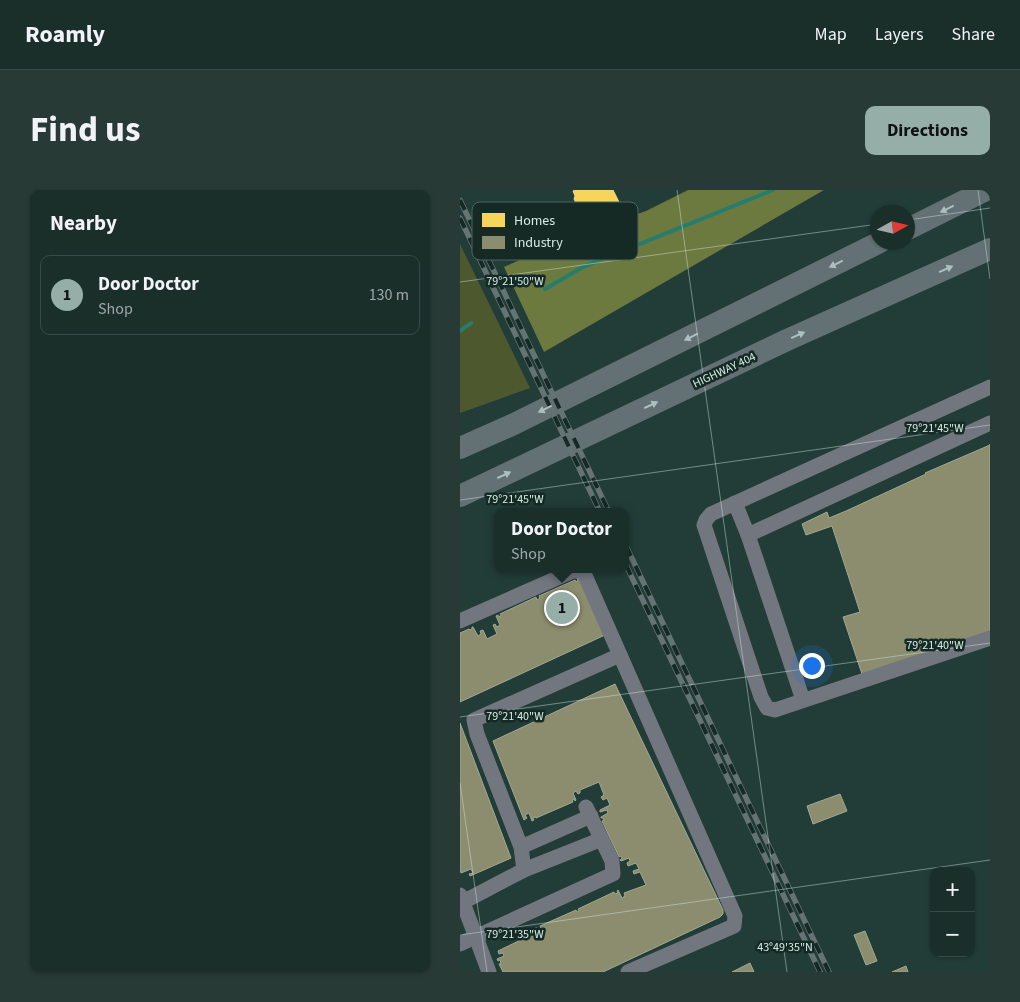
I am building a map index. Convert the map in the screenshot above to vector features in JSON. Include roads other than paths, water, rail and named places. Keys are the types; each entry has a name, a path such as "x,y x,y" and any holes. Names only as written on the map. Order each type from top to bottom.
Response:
{"highway":[{"path":"915,226 986,190"},
{"path":"460,448 514,424 870,247"},
{"name":"HIGHWAY 404","path":"460,496 778,344 990,248"}],"lane":[{"path":"990,387 710,514 704,525 761,696 767,708 775,710 990,638"},
{"path":"748,535 990,423"},
{"path":"735,503 748,535 803,700"},
{"path":"460,621 568,573"},
{"path":"583,573 735,916 734,926 628,972"},
{"path":"524,870 521,847 477,734 474,720 620,655"},
{"path":"460,944 613,874 612,861 589,812 521,847"},
{"path":"490,972 461,898 524,870 602,839"}],"waterway":[{"path":"638,245 773,190"},
{"path":"545,289 583,267 600,260"},
{"path":"460,331 471,323"}],"railway":[{"path":"460,200 472,225"},
{"path":"460,218 472,243"},
{"path":"480,260 598,508"},
{"path":"489,260 607,508"},
{"path":"629,552 829,972"},
{"path":"629,571 820,972"}],"place":[{"name":"Door Doctor","path":"562,608"}]}
